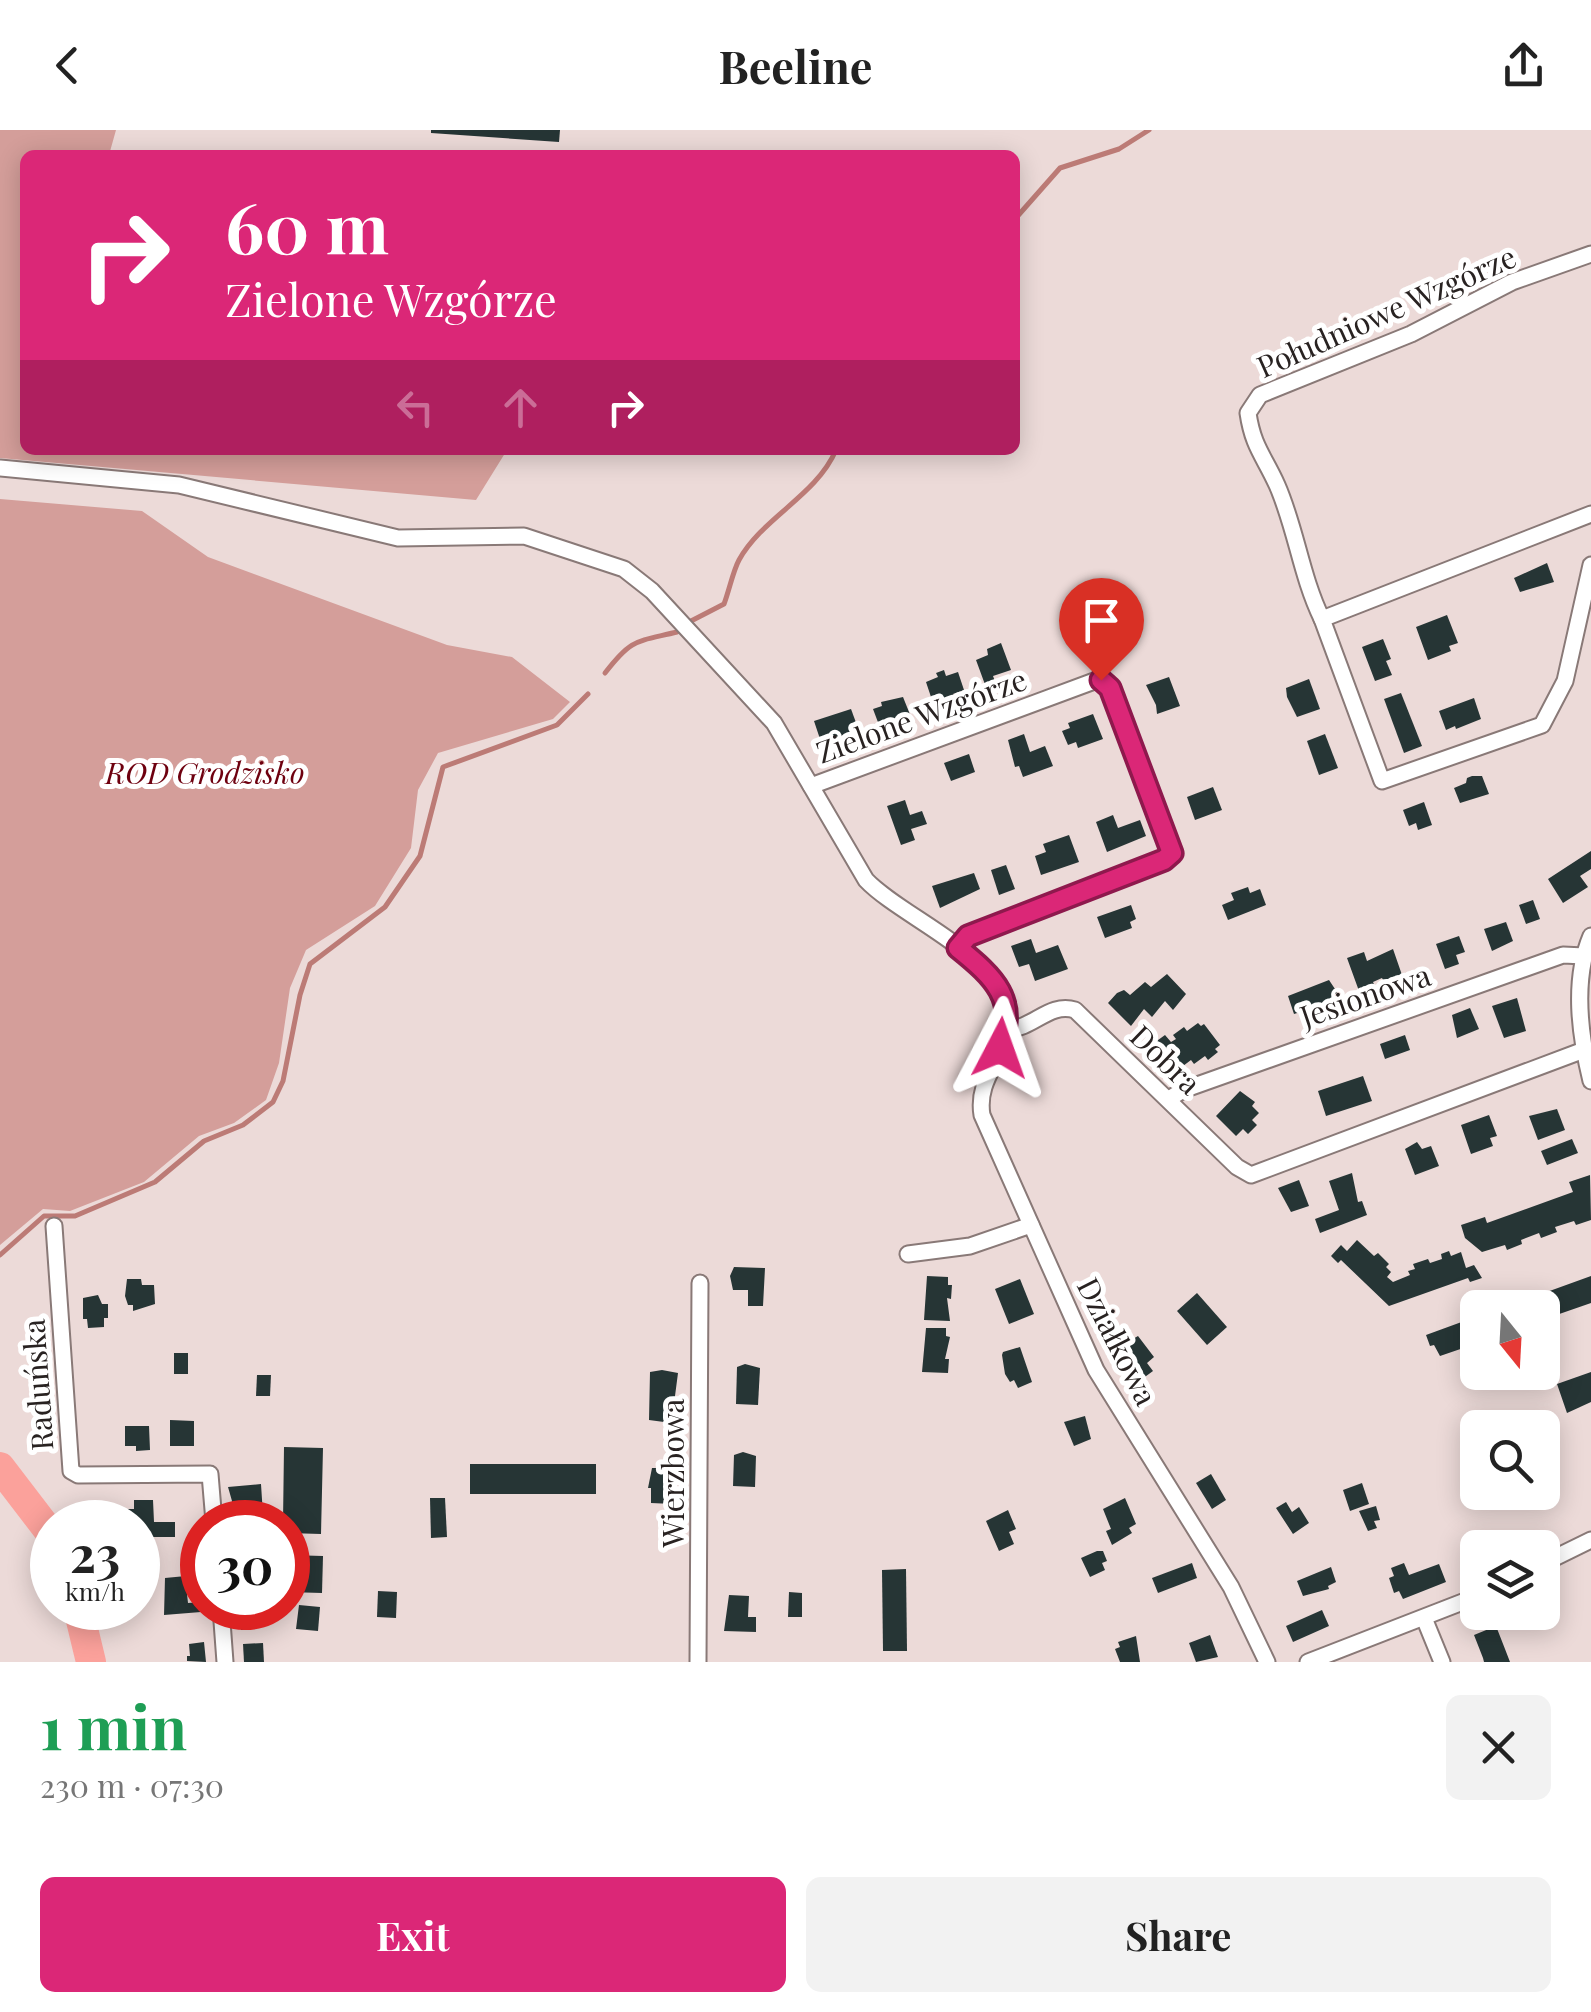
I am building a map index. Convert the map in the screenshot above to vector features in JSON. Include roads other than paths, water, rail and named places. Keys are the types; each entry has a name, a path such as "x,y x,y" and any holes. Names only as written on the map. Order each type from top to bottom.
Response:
{"street":[{"name":"Południowe Wzgórze","path":"1591,254 1512,282 1411,334 1260,394 1248,413 1252,441 1277,486 1300,562 1382,780 1542,725 1565,680 1591,565"},
{"path":"0,468 179,485 398,538 524,536 624,569 652,591 774,723 866,880 882,896 958,948 998,985 1008,1029"},
{"path":"1322,619 1591,515"},
{"name":"Zielone Wzgórze","path":"812,786 1096,680 1108,683 1172,853 1164,860 976,932 958,948"},
{"path":"1591,936 1580,1010 1591,1082"},
{"name":"Jesionowa","path":"1168,1099 1183,1090 1563,956 1586,965"},
{"name":"Dobra","path":"1008,1029 1023,1027 1055,1009 1069,1008 1237,1167 1252,1175 1584,1050"},
{"name":"Działkowa","path":"1008,1029 985,1078 980,1105 1096,1370 1231,1587 1268,1662"},
{"path":"908,1254 970,1246 1031,1225"},
{"name":"Raduńska","path":"54,1226 71,1470 78,1475 210,1474 212,1500"},
{"name":"Wierzbowa","path":"698,1662 700,1283"},
{"path":"1560,1555 1591,1540"},
{"path":"1308,1662 1460,1603"},
{"path":"1424,1618 1442,1662"},
{"path":"223,1630 225,1662"}],"waterway":[{"path":"1020,213 1060,168 1119,149 1149,130"},
{"path":"691,621 724,604 737,565 749,545 816,481 833,455"},
{"path":"605,673 636,643 677,632"},
{"path":"0,1255 44,1216 75,1216 155,1182 204,1141 243,1125 273,1102 283,1081 310,964 385,907 420,856 443,767 557,725 588,694"},
{"path":"0,1467 30,1506"},
{"path":"83,1630 91,1662"}],"park label":[{"name":"ROD Grodzisko","path":"205,772"}]}
